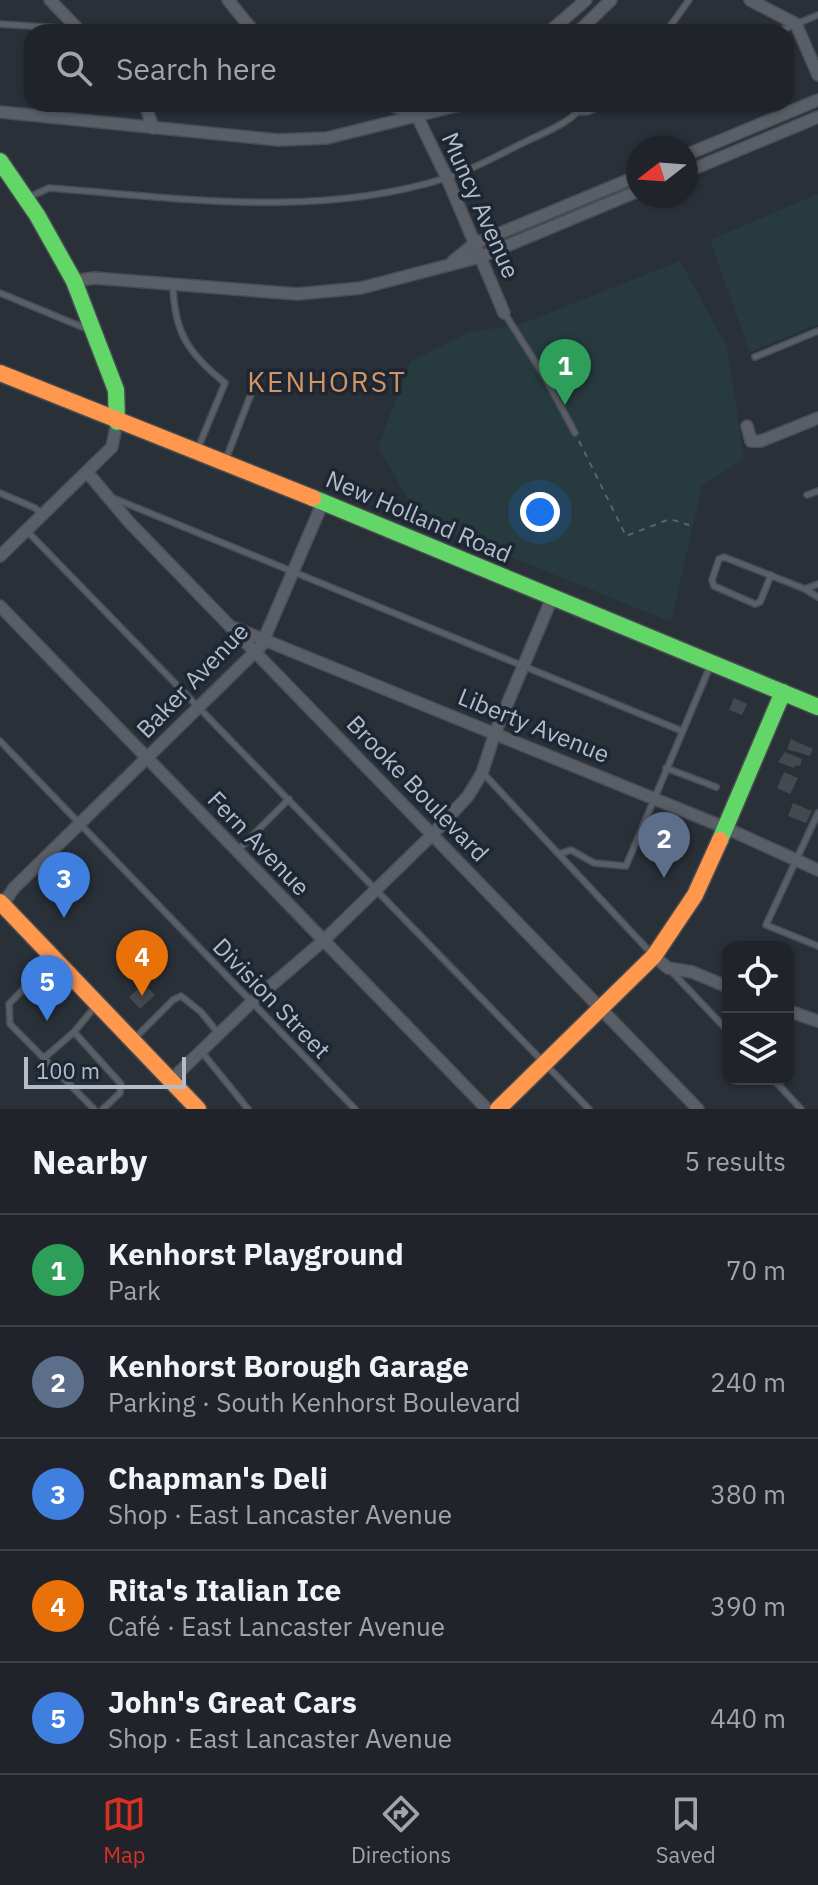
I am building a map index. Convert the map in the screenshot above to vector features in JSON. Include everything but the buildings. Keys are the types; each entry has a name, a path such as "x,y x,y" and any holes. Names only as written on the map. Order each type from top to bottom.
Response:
{"main road":[{"path":"0,161 37,215 74,281 116,390 117,422"},
{"name":"New Holland Road","path":"0,373 323,502 818,707"},
{"path":"498,1109 654,956 695,895 783,692"},
{"path":"1,903 198,1109"}],"street":[{"path":"50,0 73,24"},
{"path":"228,0 248,24"},
{"path":"558,24 586,0"},
{"path":"586,24 611,0"},
{"path":"750,0 796,24 818,75"},
{"path":"794,110 818,100"},
{"path":"0,112 278,140 343,135 433,112"},
{"path":"148,112 153,128"},
{"path":"408,112 417,116"},
{"path":"417,116 423,112"},
{"path":"698,150 789,112"},
{"name":"Muncy Avenue","path":"417,116 504,313"},
{"path":"698,167 818,117"},
{"path":"449,264 474,244 626,181"},
{"path":"74,281 94,278 288,294 361,288 480,257 626,196"},
{"path":"747,426 751,441 761,441 818,418"},
{"path":"0,556 112,447 117,422"},
{"name":"Brooke Boulevard","path":"87,472 129,522 698,1109"},
{"name":"Baker Avenue","path":"1,903 266,639 323,502"},
{"path":"171,1080 252,1002 323,941 460,806 482,773 495,733 552,598"},
{"name":"Fern Avenue","path":"0,606 487,1109"},
{"name":"Liberty Avenue","path":"231,626 726,828 818,870"},
{"path":"654,956 668,968 692,972 722,984"},
{"path":"794,1013 818,1021"}],"lane":[{"path":"672,24 689,0"},
{"path":"796,24 818,15"},
{"path":"0,24 24,26"},
{"path":"24,199 49,188 279,204 362,197 447,178 579,112 587,112"},
{"path":"173,285 174,308 183,340 205,366 225,383 195,453"},
{"path":"0,293 95,333"},
{"path":"504,313 546,379 575,433"},
{"path":"755,357 818,331"},
{"path":"224,464 251,394"},
{"path":"807,495 818,491"},
{"path":"0,493 35,508 43,515"},
{"name":"Brooke Boulevard","path":"107,496 682,731"},
{"path":"27,531 589,1109"},
{"path":"771,575 760,602 755,604 714,586 712,580 719,559 724,557 771,575 805,589 818,597"},
{"path":"805,589 818,584"},
{"path":"559,854 571,850 594,863 626,866 711,663"},
{"path":"0,741 80,824"},
{"path":"666,768 716,787"},
{"path":"482,773 654,956"},
{"path":"236,851 289,799"},
{"path":"818,813 766,925 818,946"},
{"name":"Division Street","path":"80,824 355,1109"},
{"path":"53,957 9,1004 10,1024 94,1109"},
{"path":"668,968 722,1025"},
{"path":"132,1040 177,998 188,1000 219,1034"},
{"path":"44,1058 74,1032 98,1004"},
{"path":"74,1032 121,1084 120,1093 103,1109"},
{"path":"201,1051 248,1109"},
{"path":"779,1085 801,1109"}],"path":[{"path":"575,433 626,536 670,519 689,525"}],"green space":[{"path":"818,194 818,324 750,352 710,240"},
{"path":"680,261 727,347 744,459 702,486 671,622 420,520 378,447 410,362 470,332 521,324"}],"traffic: fast":[{"path":"0,161 37,215 74,281 116,390 117,422"},
{"path":"313,498 818,707"},
{"path":"720,840 783,692"}],"traffic: slow":[{"path":"0,373 313,498"},
{"path":"498,1109 654,956 695,895 720,840"},
{"path":"0,902 198,1109"}],"place":[{"name":"Kenhorst Playground","path":"565,405"},
{"name":"Kenhorst Borough Garage","path":"664,878"},
{"name":"Chapman's Deli","path":"64,918"},
{"name":"Rita's Italian Ice","path":"142,996"},
{"name":"John's Great Cars","path":"47,1021"}],"district":[{"name":"KENHORST","path":"327,381"}]}
